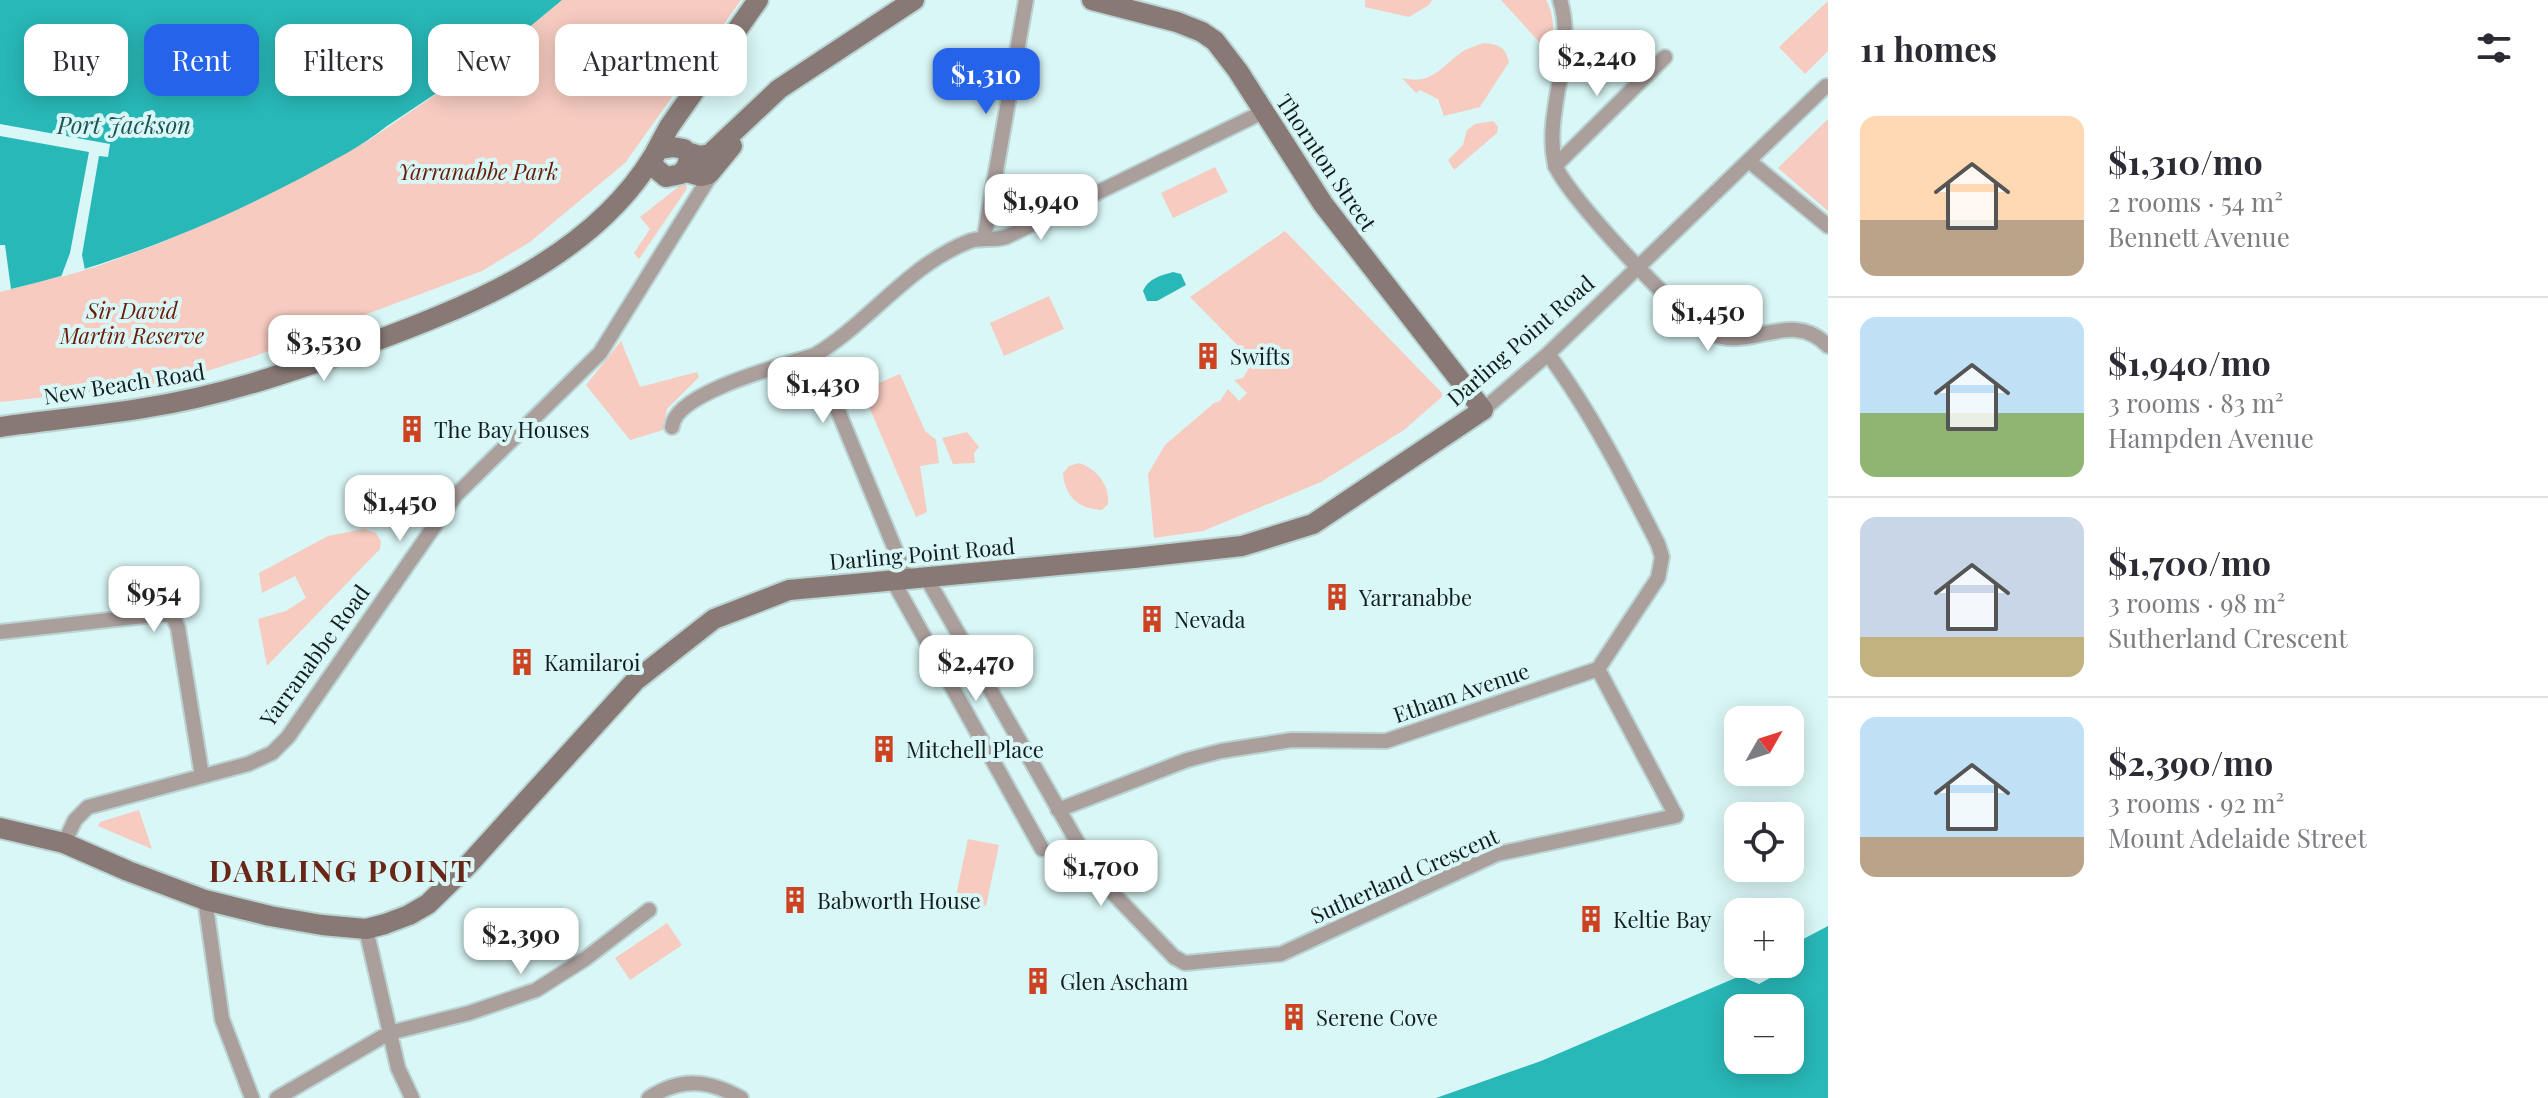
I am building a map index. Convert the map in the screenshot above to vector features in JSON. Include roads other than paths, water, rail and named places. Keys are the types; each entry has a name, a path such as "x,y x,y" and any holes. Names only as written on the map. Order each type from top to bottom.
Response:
{"street":[{"name":"New Beach Road","path":"742,24 758,0"},
{"name":"Yarranabbe Road","path":"64,843 75,820 88,807 248,764 272,753 288,737 456,495 600,353 690,163 792,81 914,0"},
{"path":"984,239 1026,0"},
{"name":"Thornton Street","path":"1092,0 1177,22 1215,41 1323,204 1483,410"},
{"path":"1560,0 1566,37 1555,116 1555,166 1584,206 1686,316 1713,335 1742,338 1799,329 1828,346"},
{"path":"1555,166 1665,57"},
{"name":"Darling Point Road","path":"0,828 64,843 205,900 283,919 366,929 409,915 428,904 468,865 635,681 714,619 789,590 1242,546 1313,524 1483,410 1548,354 1826,86"},
{"name":"New Beach Road","path":"600,219 635,182 692,96"},
{"name":"New Beach Road","path":"0,427 146,408 237,388 382,338 499,289 554,257 600,219 690,163 682,134 684,121 696,96"},
{"path":"672,427 677,412 698,397 815,355 921,269 965,244 1006,237 1263,112"},
{"path":"665,147 678,147 690,163 666,177 653,164 654,154 665,147"},
{"path":"1749,161 1828,226"},
{"path":"1548,354 1611,456 1662,557 1658,578 1598,669"},
{"path":"815,355 908,578 1042,849"},
{"path":"908,578 1058,810"},
{"path":"0,632 162,614 173,616 178,628 202,776"},
{"name":"Sutherland Crescent","path":"1058,810 1100,877 1174,957 1185,963 1281,954 1497,854 1676,816 1598,669"},
{"name":"Etham Avenue","path":"1058,810 1187,760 1221,751 1292,740 1386,741 1598,669"},
{"path":"205,900 222,1019 252,1098"},
{"path":"277,1098 389,1033 469,1013 536,990 585,959 649,910"},
{"path":"366,929 398,1068 412,1098"},
{"path":"649,1098 689,1082 708,1083 741,1098"}],"water":[{"name":"Port Jackson","path":"0,0 562,0 533,24 428,24 428,96 432,96 367,141 232,212 124,256 11,289 5,245 0,245"},
{"path":"1173,272 1181,274 1186,285 1157,301 1147,301 1143,291 1148,283"},
{"path":"1828,926 1828,1098 1436,1098 1541,1061 1735,978 1759,984 1770,978 1804,978 1804,939"}],"place":[{"name":"Swifts","path":"1208,356"},
{"name":"The Bay Houses","path":"412,429"},
{"name":"Yarranabbe","path":"1337,597"},
{"name":"Nevada","path":"1152,619"},
{"name":"Kamilaroi","path":"522,662"},
{"name":"Mitchell Place","path":"884,749"},
{"name":"Babworth House","path":"795,900"},
{"name":"Keltie Bay","path":"1591,919"},
{"name":"Glen Ascham","path":"1038,981"},
{"name":"Serene Cove","path":"1294,1017"}],"district":[{"name":"DARLING POINT","path":"341,870"}],"park label":[{"name":"Yarranabbe Park","path":"478,171"},
{"name":"Sir David Martin Reserve","path":"132,322"}]}
